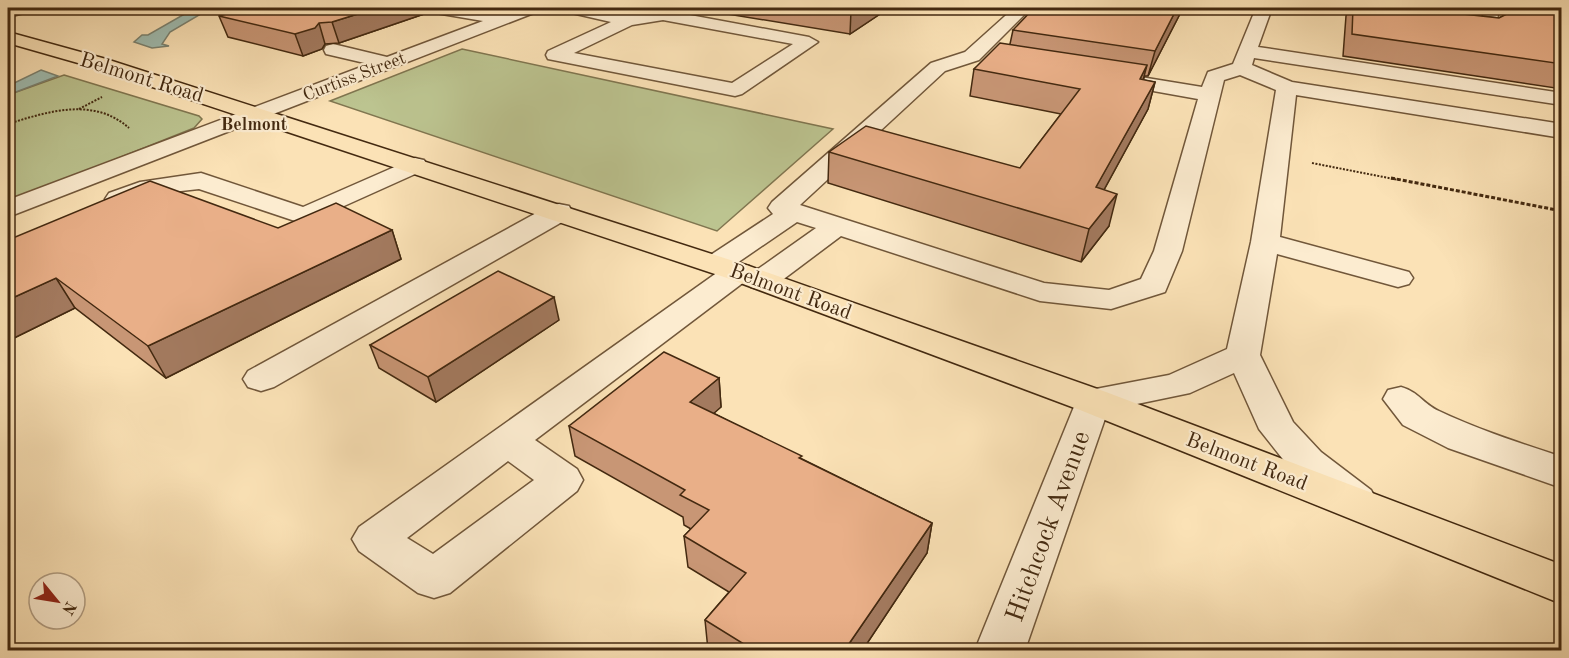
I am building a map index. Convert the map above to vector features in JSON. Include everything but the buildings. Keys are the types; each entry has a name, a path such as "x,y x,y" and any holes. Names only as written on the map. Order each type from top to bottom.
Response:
{"main road":[{"name":"Belmont Road","path":"8,38 99,63 739,272 1093,401 1562,585"}],"street":[{"path":"8,12 25,8"},
{"path":"436,8 502,20"},
{"name":"Curtiss Street","path":"8,209 533,8"},
{"path":"569,8 628,20 663,15 809,42 735,90 555,55 628,20"},
{"path":"1023,8 983,57 938,67 781,208 1040,292 1111,300 1154,285 1168,251 1215,76 1244,59 1562,99"},
{"path":"1244,59 1264,8"},
{"path":"1445,27 1489,32 1493,12 1470,11"},
{"path":"333,50 388,63"},
{"path":"1244,59 1287,87 1562,131"},
{"path":"1085,74 1210,95"},
{"path":"1287,87 1265,242 1243,355 1278,429 1307,462 1364,507"},
{"path":"95,208 149,187 201,181 304,216 415,165"},
{"path":"261,379 559,212"},
{"path":"739,272 794,212"},
{"path":"507,440 739,272 837,226"},
{"path":"1265,242 1398,278"},
{"path":"1093,401 1177,385 1243,355"},
{"path":"1401,399 1416,416 1462,438 1562,473"},
{"name":"Hitchcock Avenue","path":"1000,651 1093,401"}],"path":[{"path":"8,124 47,113 87,109 119,118 129,128 129,132"},
{"path":"8,146 13,149 8,153"},
{"path":"1277,156 1562,211"}],"green space":[{"path":"462,49 833,129 717,231 330,101"},
{"path":"64,75 199,116 202,119 194,128 8,202 8,95"}],"water":[{"path":"195,8 211,8 170,32 162,44 169,46 152,48 134,42 142,35 148,35"},
{"path":"41,70 58,76 8,95 8,86"}],"district":[{"name":"Belmont","path":"254,124"}]}
